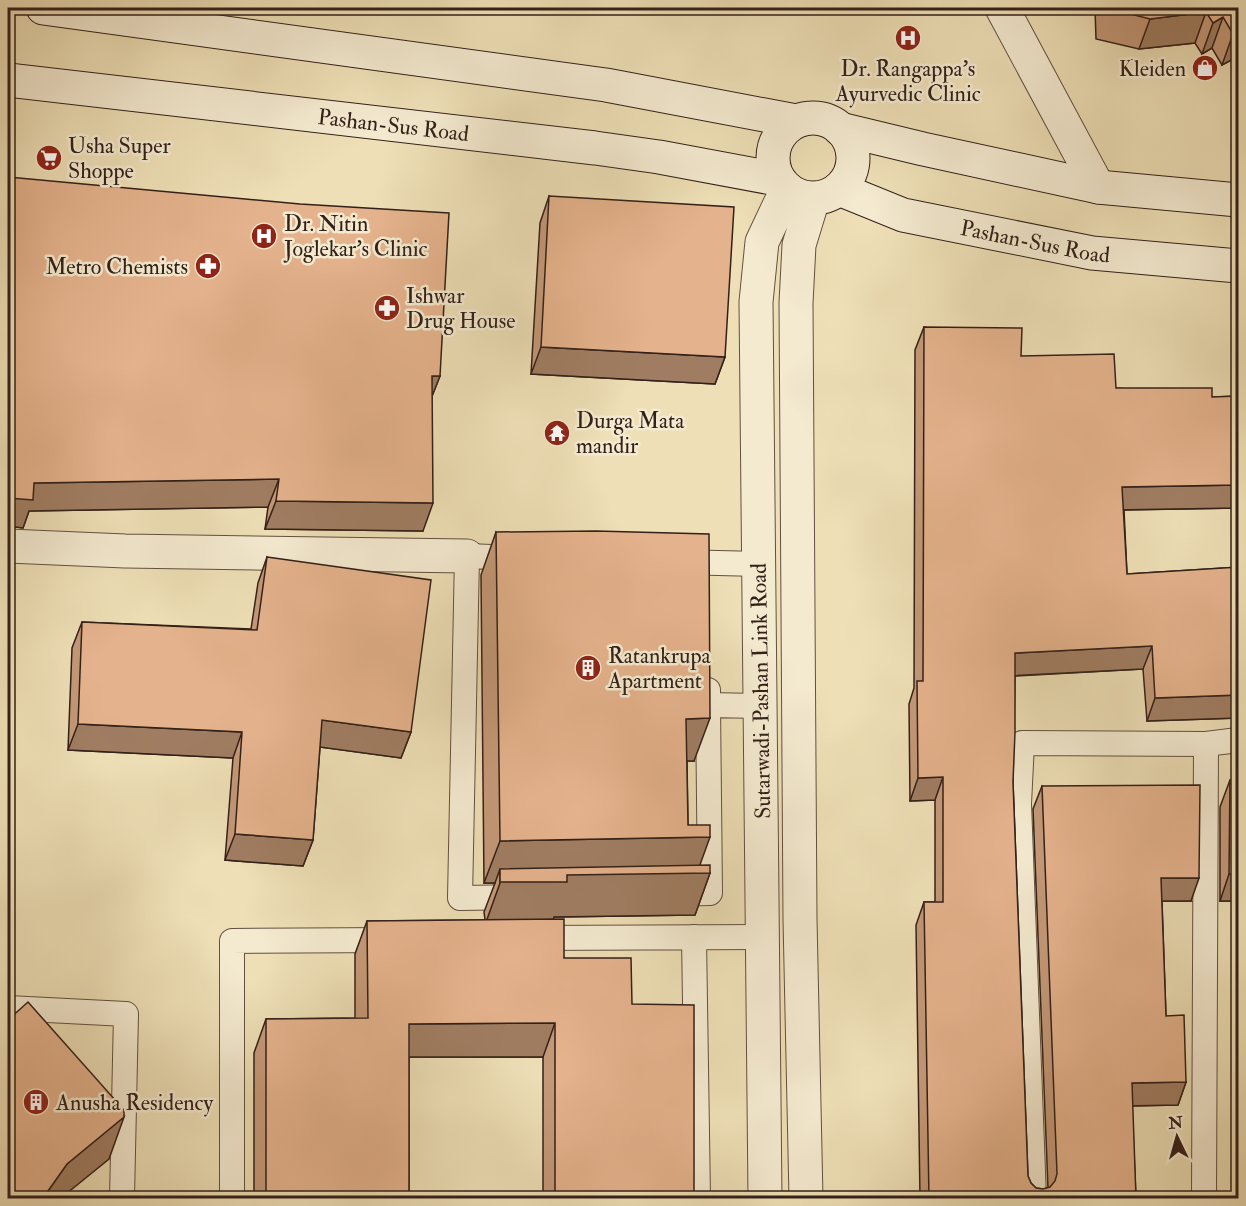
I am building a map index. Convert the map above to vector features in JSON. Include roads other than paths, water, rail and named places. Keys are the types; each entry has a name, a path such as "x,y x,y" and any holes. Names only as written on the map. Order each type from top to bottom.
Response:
{"street":[{"path":"44,8 606,85 796,121"},
{"path":"1002,8 1098,187"},
{"name":"Pashan-Sus Road","path":"8,80 659,157 804,189 903,215 1092,253 1239,266"},
{"path":"840,129 850,142 853,154 852,167 847,178 804,189 773,165 773,152 777,139 796,121 809,118 821,119 840,129 922,149 1098,187 1239,200"},
{"name":"Sutarwadi-Pashan Link Road","path":"765,1198 756,302 762,242 804,189"},
{"name":"Sutarwadi-Pashan Link Road","path":"804,189 796,303 800,918 806,1198"},
{"path":"8,546 125,551 467,556"}],"lane":[{"path":"536,558 467,556 460,898 543,896"},
{"path":"650,561 708,574 759,564"},
{"path":"651,894 710,893 708,669"},
{"path":"708,705 760,706"},
{"path":"1034,1198 1019,804 1022,743 1206,744 1239,740"},
{"path":"1204,1198 1206,744"},
{"path":"694,937 698,1198"},
{"path":"505,939 762,937"},
{"path":"232,1198 232,941 422,939"},
{"path":"8,1008 126,1014 122,1198"}],"place":[{"name":"Dr. Rangappa's Ayurvedic Clinic","path":"908,38"},
{"name":"Kleiden","path":"1205,68"},
{"name":"Usha Super Shoppe","path":"49,158"},
{"name":"Dr. Nitin Joglekar's Clinic","path":"264,236"},
{"name":"Metro Chemists","path":"208,266"},
{"name":"Ishwar Drug House","path":"387,308"},
{"name":"Durga Mata mandir","path":"557,433"},
{"name":"Ratankrupa Apartment","path":"588,668"},
{"name":"Anusha Residency","path":"36,1102"}]}
